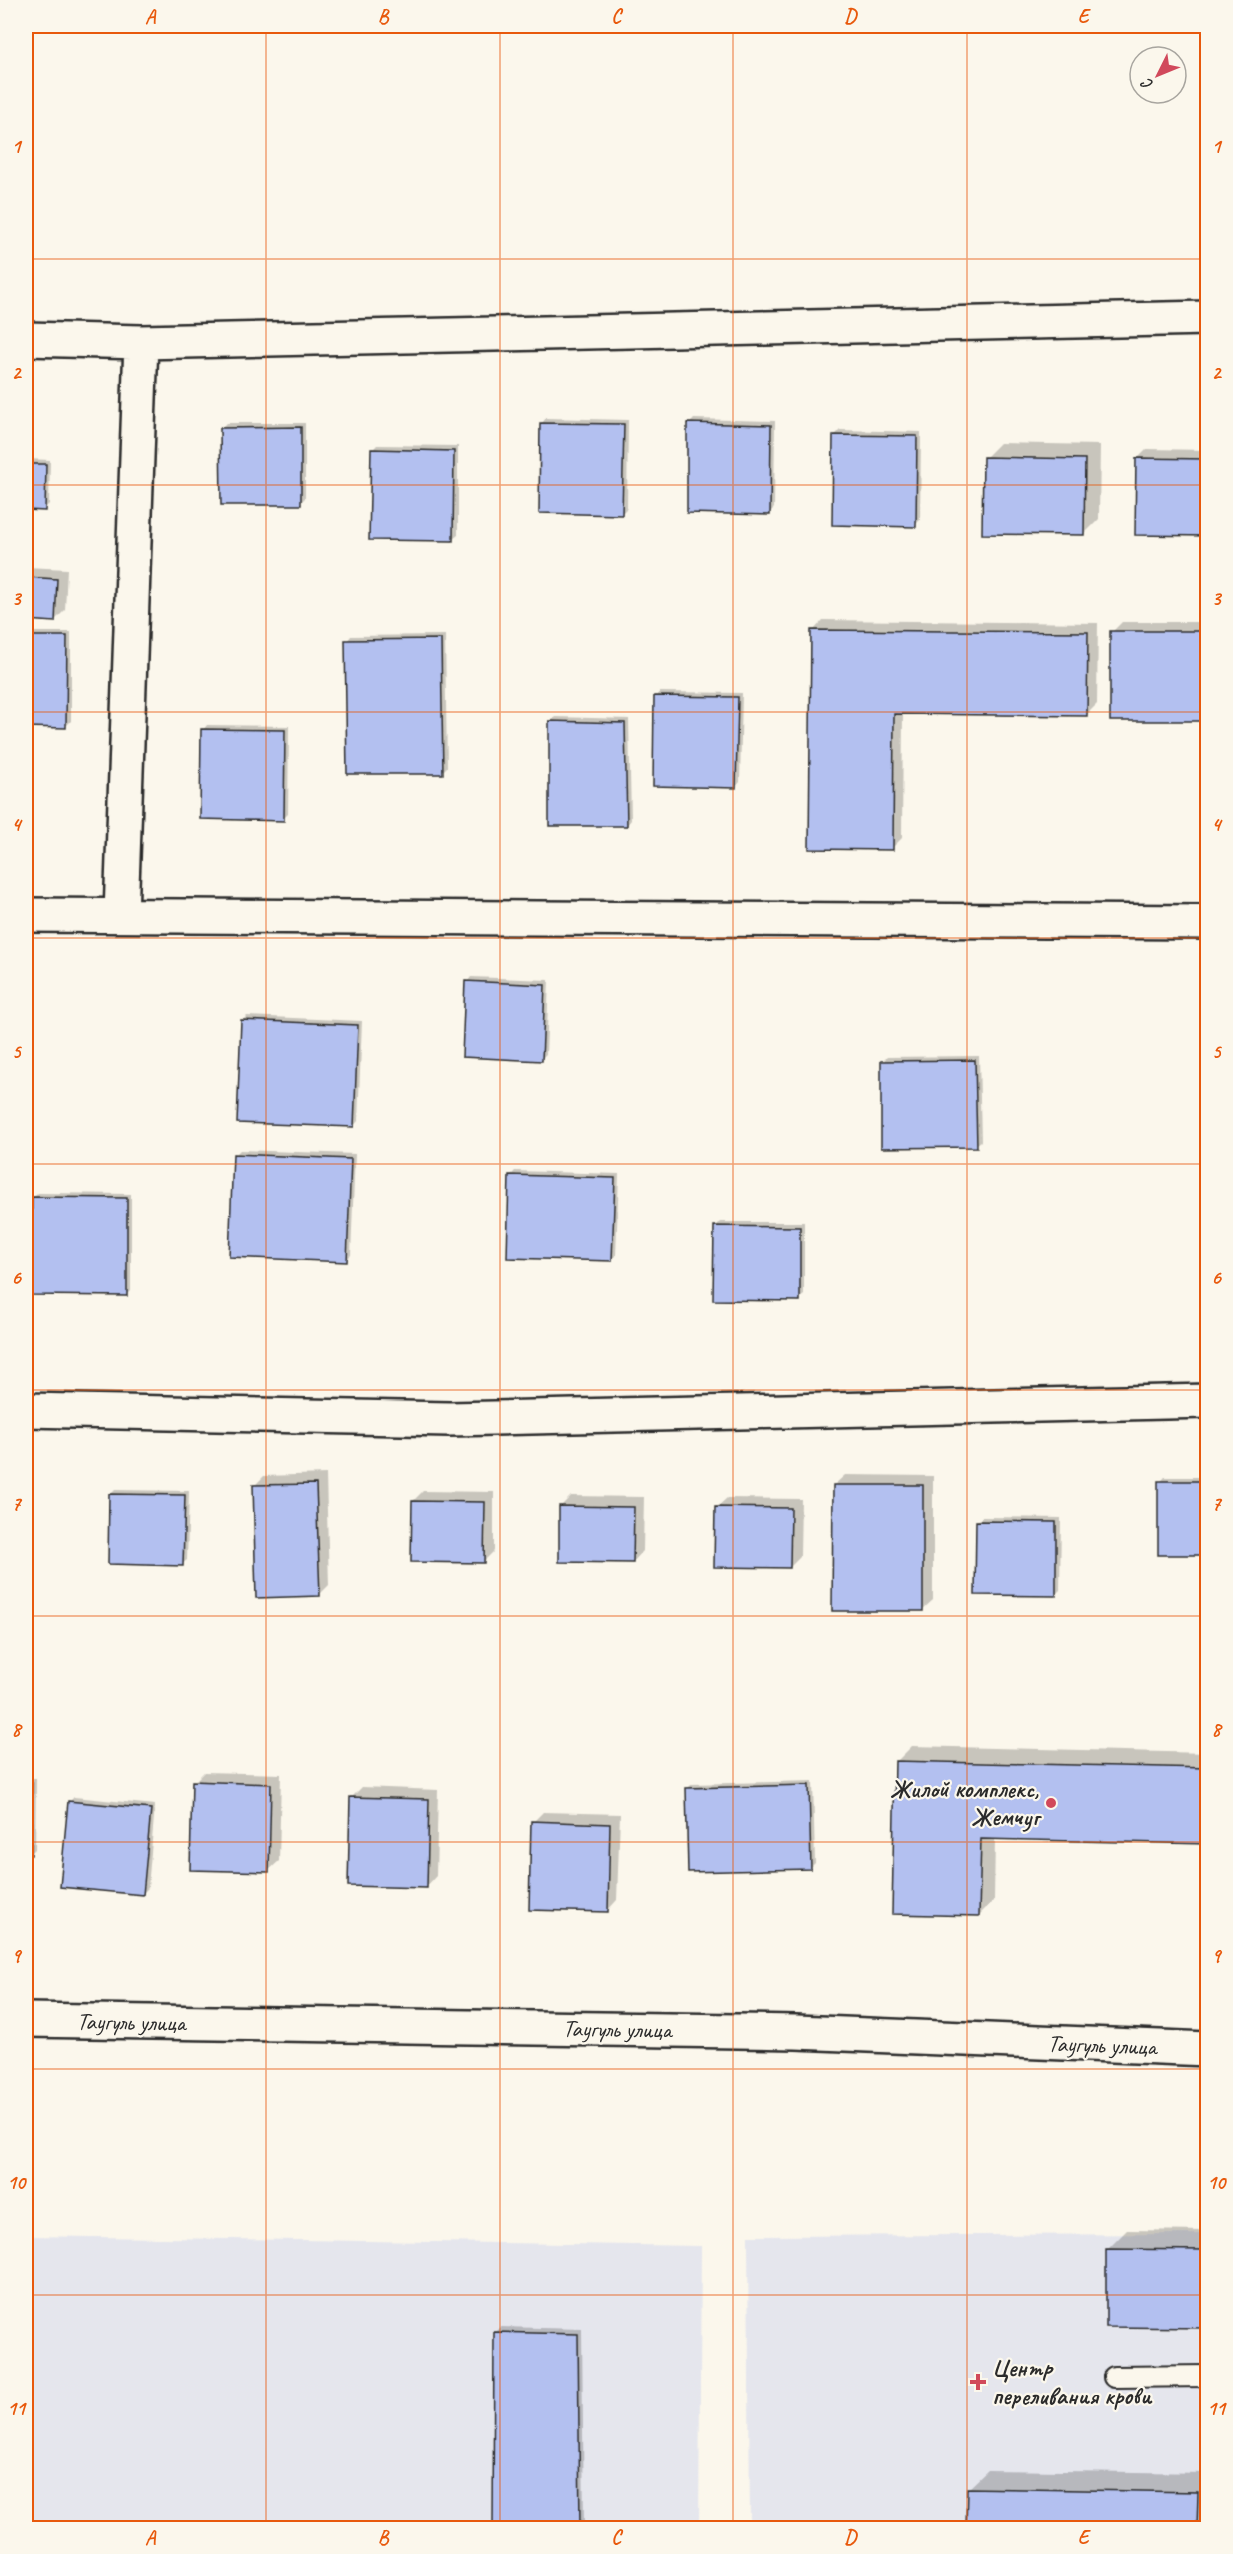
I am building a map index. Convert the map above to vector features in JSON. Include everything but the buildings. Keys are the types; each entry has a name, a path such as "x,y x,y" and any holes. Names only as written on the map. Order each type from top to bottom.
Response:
{"street":[{"path":"26,339 141,342 1208,318"},
{"path":"121,915 141,342"},
{"path":"26,915 1208,922"},
{"path":"26,1410 449,1419 1208,1401"},
{"name":"Таугуль улица","path":"26,2020 796,2032 1208,2049"}],"lane":[{"path":"1114,2377 1208,2376"}],"shaded area":[{"name":"Центр переливания крови","path":"1207,2234 1207,2528 750,2528 748,2236"},
{"path":"26,2236 701,2246 699,2528 26,2528"}],"place":[{"name":"Жилой комплекс, Жемчуг","path":"1051,1803"},
{"name":"Центр переливания крови","path":"978,2382"}]}
